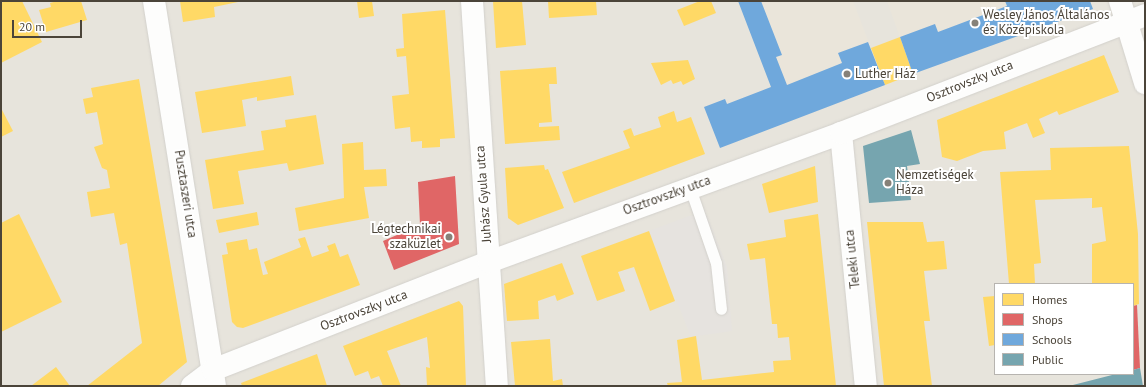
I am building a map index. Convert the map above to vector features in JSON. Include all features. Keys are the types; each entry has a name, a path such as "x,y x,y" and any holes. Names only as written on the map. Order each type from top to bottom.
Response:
{"street":[{"name":"Pusztaszeri utca","path":"154,1 214,378"},
{"name":"Juhász Gyula utca","path":"472,1 497,386"},
{"name":"Osztrovszky utca","path":"192,386 489,262 841,133 1131,12"},
{"path":"1131,12 1145,83"},
{"name":"Teleki utca","path":"841,133 866,386"}],"lane":[{"path":"690,188 716,263 721,309"}],"shaded area":[{"path":"1,1 1145,1 1145,386 1,386"},
{"path":"738,1 853,1 885,85 785,123"},
{"name":"Wesley János Általános és Középiskola","path":"887,1 1090,1 1093,9 913,74"},
{"path":"705,210 727,267 732,331 691,337 649,231"}],"building: Homes":[{"path":"5,1 22,1 42,42 1,63 1,3"},
{"path":"57,1 81,1 87,20 46,32 39,10 51,7 50,3"},
{"path":"180,1 238,2 214,7 215,17 183,22"},
{"path":"357,1 372,1 374,16 359,18"},
{"path":"493,1 522,1 526,45 496,48"},
{"path":"548,1 596,1 597,15 549,18"},
{"path":"700,1 711,1 716,13 684,26 677,10"},
{"path":"445,10 455,138 440,139 440,147 422,148 422,141 411,142 410,127 395,129 392,96 409,94 406,56 397,57 396,49 404,48 402,14"},
{"path":"900,37 913,74 885,85 871,48"},
{"path":"1104,55 1119,92 1059,115 1057,111 1039,119 1045,133 1033,138 1027,123 1004,132 1006,149 983,151 957,161 942,157 937,120"},
{"path":"688,60 695,79 683,85 681,81 673,84 671,80 661,85 651,63"},
{"path":"556,67 557,84 549,84 552,122 539,123 539,127 559,126 560,140 505,144 500,71"},
{"path":"291,76 294,95 257,101 257,97 242,100 246,126 202,133 195,92"},
{"path":"139,79 187,362 158,386 87,386 142,343 127,243 120,245 114,213 91,217 87,192 110,188 107,170 102,168 94,147 103,144 97,112 86,114 83,99 93,97 91,88"},
{"path":"1,108 13,131 1,137"},
{"path":"674,111 677,122 691,117 705,154 574,203 562,172 630,148 623,131 631,128 634,136 661,127 658,117"},
{"path":"316,115 324,164 289,171 287,163 238,171 244,204 213,209 205,160 264,150 261,131 286,127 285,120"},
{"path":"363,142 364,170 386,169 387,186 364,187 369,218 299,231 295,208 344,198 342,144"},
{"path":"1129,146 1138,234 1139,304 1134,306 1134,283 1092,283 1092,244 1106,241 1102,207 1092,208 1092,198 1035,200 1041,263 1034,264 1035,283 1009,283 1000,172 1051,170 1050,148"},
{"path":"544,165 545,170 548,169 564,208 518,225 508,218 505,168"},
{"path":"815,166 818,202 769,213 762,184"},
{"path":"257,212 259,225 219,233 216,220"},
{"path":"19,214 62,302 1,332 1,223"},
{"path":"818,214 836,386 668,386 667,383 682,382 677,340 696,336 702,380 774,372 773,361 791,360 789,337 778,338 777,324 772,324 765,258 750,260 747,244 786,237 784,220"},
{"path":"867,222 923,222 927,242 944,241 947,269 924,271 930,321 924,321 932,386 884,386"},
{"path":"649,231 675,301 650,311 634,267 618,272 625,291 597,301 581,256"},
{"path":"305,237 312,257 329,251 327,246 335,243 340,257 348,254 360,285 243,328 237,327 232,322 222,255 228,254 226,243 247,239 249,250 257,248 263,275 268,274 264,262 301,247 298,239"},
{"path":"562,263 574,294 557,301 555,295 538,301 539,319 507,321 504,284"},
{"path":"994,296 994,345 989,346 983,297"},
{"path":"459,301 463,306 466,386 427,386 426,367 430,368 427,337 387,351 401,386 383,386 379,376 371,379 368,371 355,376 343,346"},
{"path":"550,339 553,381 562,379 563,386 515,386 511,342"},
{"path":"317,354 327,386 242,386 241,383"},
{"path":"56,367 70,386 31,386"}],"building: Shops":[{"path":"455,176 459,244 394,270 383,241 420,225 418,182"},
{"path":"1137,305 1140,368 1134,370 1134,306"}],"building: Schools":[{"path":"738,1 761,1 782,55 776,57 787,85 842,63 838,53 868,42 885,85 720,148 704,107 725,99 727,104 771,87"},
{"name":"Wesley János Általános és Középiskola","path":"1005,1 1090,1 1093,9 913,74 900,37 935,24 938,32 1007,6"}],"building: Public":[{"name":"Nemzetiségek Háza","path":"911,130 920,164 907,166 911,200 869,203 863,146"},
{"path":"1140,368 1143,386 1069,386 1112,375 1134,375 1134,370"}],"place":[{"name":"Wesley János Általános és Középiskola","path":"975,23"},
{"name":"Luther Ház","path":"847,74"},
{"name":"Nemzetiségek Háza","path":"888,183"},
{"name":"Légtechnikai szaküzlet","path":"449,237"}]}
